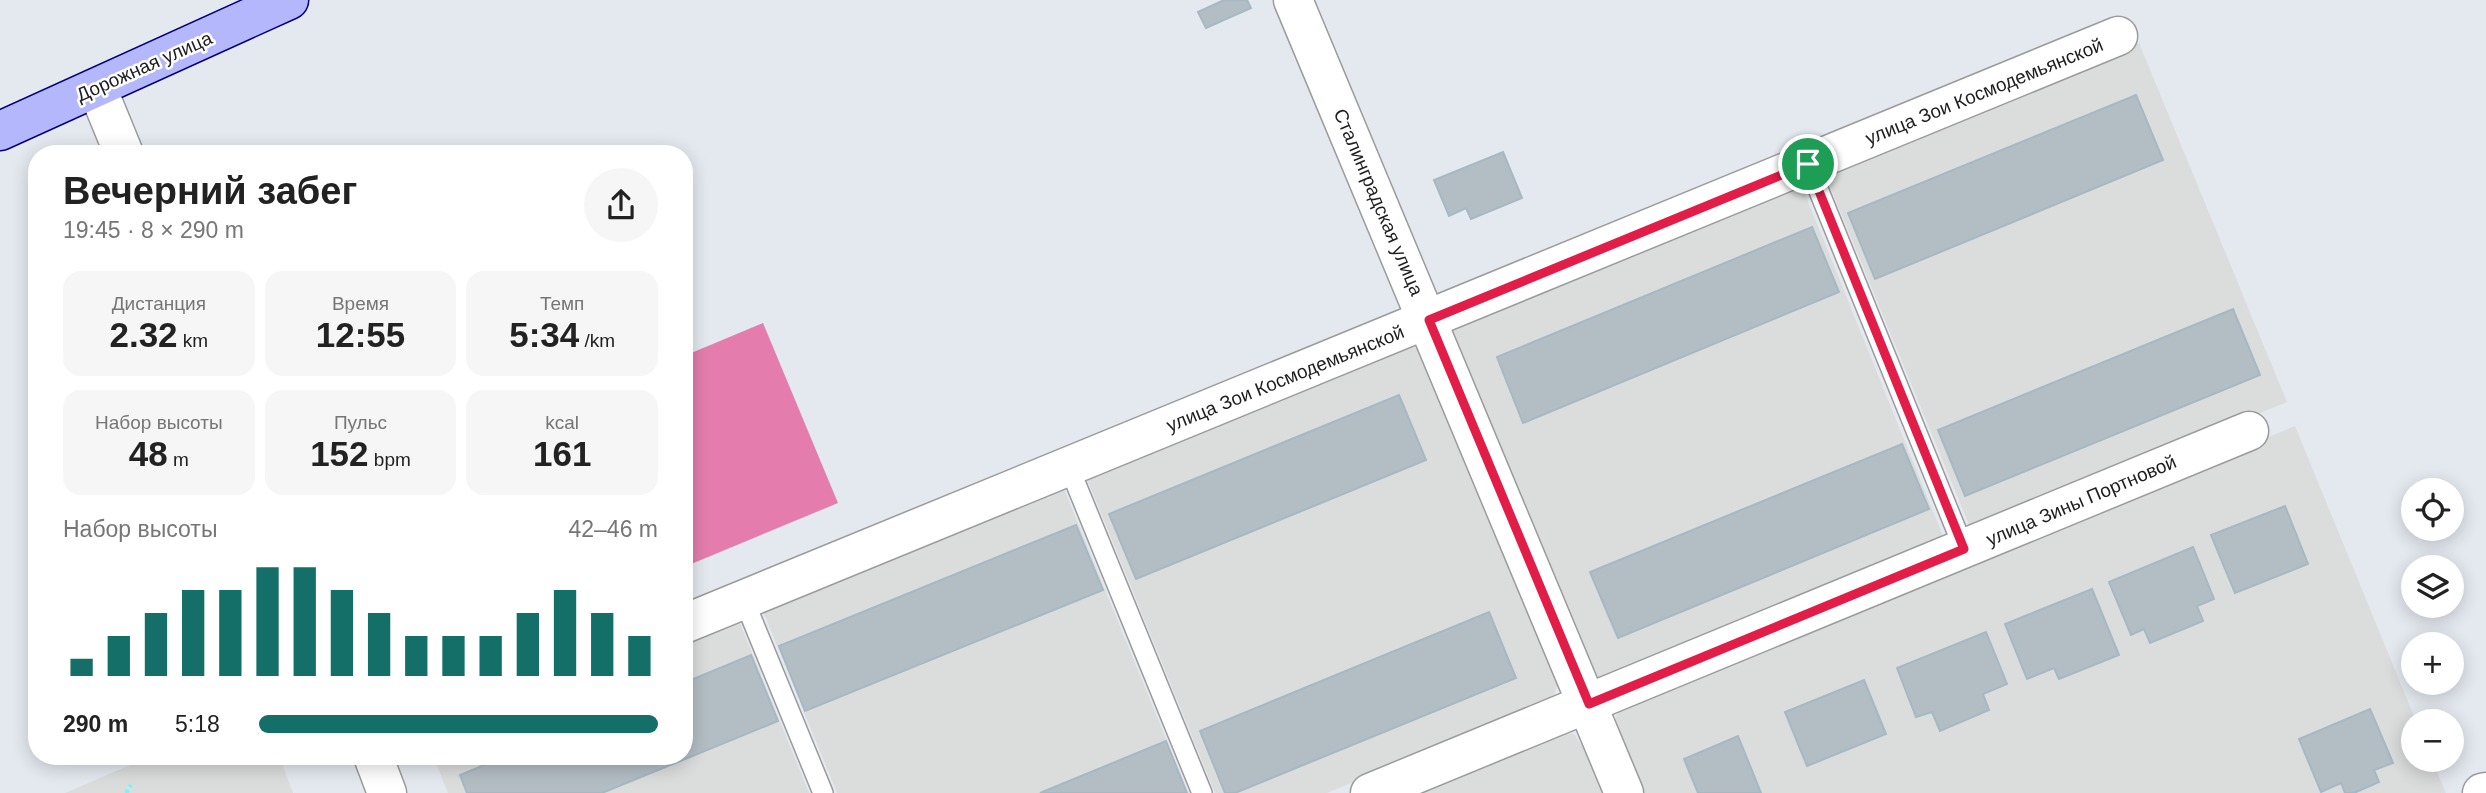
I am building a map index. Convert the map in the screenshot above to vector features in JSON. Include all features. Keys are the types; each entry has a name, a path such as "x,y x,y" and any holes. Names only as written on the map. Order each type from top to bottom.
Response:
{"main road":[{"name":"Дорожная улица","path":"0,131 289,0"}],"street":[{"name":"Сталинградская улица","path":"1293,0 1429,320 1624,793"},
{"name":"улица Зои Космодемьянской","path":"693,620 2118,36"},
{"path":"97,88 120,145"},
{"name":"улица Зины Портновой","path":"1370,793 2249,431"},
{"path":"376,765 387,793"}],"lane":[{"path":"1808,164 1964,549"},
{"path":"1069,467 1202,793"},
{"path":"744,600 823,793"}],"path":[{"path":"126,793 131,785"}],"shaded area":[{"path":"2139,43 2287,402 1972,532 1824,172"},
{"path":"1801,184 1945,541 1600,680 1589,672 1451,338 1454,326"},
{"path":"763,323 838,503 693,563 693,352"},
{"path":"1407,346 1426,350 1559,681 1552,700 1327,793 1215,793 1085,474"},
{"path":"2295,426 2401,684 2401,695 2405,695 2411,709 2401,709 2401,772 2437,772 2446,793 1639,793 1613,728 1617,714 1628,701"},
{"path":"1062,484 1188,793 837,793 761,606"},
{"path":"737,616 809,793 448,793 437,765 693,765 693,633"},
{"path":"1552,731 1574,734 1584,749 1602,793 1401,793"},
{"path":"130,765 282,765 293,793 65,793"}],"building":[{"path":"1224,0 1247,0 1251,8 1206,28 1198,12"},
{"path":"2136,95 2163,160 1875,279 1848,213"},
{"path":"1503,152 1522,198 1471,219 1466,208 1449,216 1434,180"},
{"path":"1812,227 1839,292 1523,423 1497,357"},
{"path":"2233,309 2260,375 1965,496 1938,430"},
{"path":"1399,395 1426,460 1136,579 1109,514"},
{"path":"1902,444 1929,509 1618,638 1590,572"},
{"path":"2285,506 2308,564 2235,593 2211,535"},
{"path":"1076,525 1103,590 805,711 779,646"},
{"path":"2193,547 2214,599 2197,606 2203,621 2150,643 2144,629 2131,635 2109,582"},
{"path":"2092,589 2119,655 2059,679 2054,668 2027,679 2005,624"},
{"path":"1489,612 1516,678 1235,793 1225,793 1200,731"},
{"path":"1986,632 2007,684 1983,694 1989,710 1940,731 1932,712 1916,717 1897,668"},
{"path":"751,655 778,721 693,756 693,679"},
{"path":"1864,680 1886,734 1807,766 1785,712"},
{"path":"2370,709 2393,763 2374,770 2379,782 2354,793 2345,793 2341,783 2321,792 2299,739"},
{"path":"1738,736 1761,793 1698,793 1684,759"},
{"path":"1166,741 1187,793 1040,793"},
{"path":"484,765 670,765 602,793 467,793 460,775"}],"route":[{"path":"1808,164 1964,549 1589,704 1429,320 1808,164"}]}
